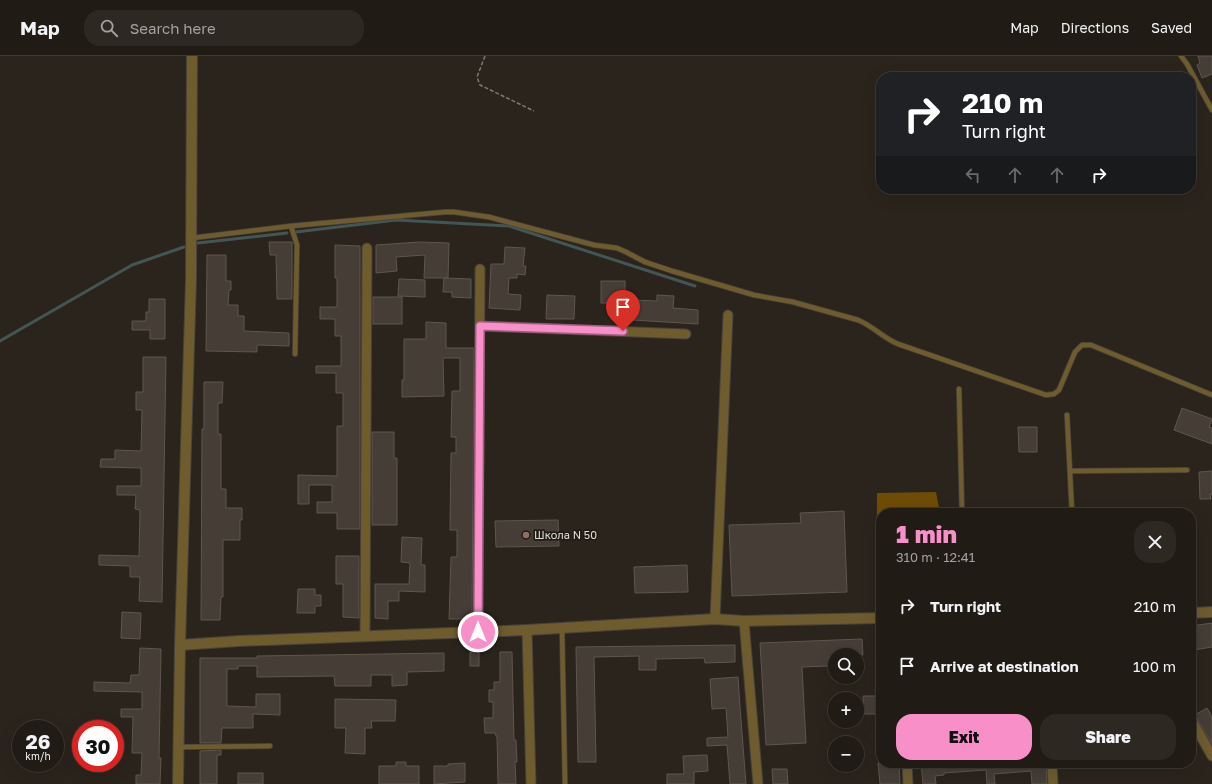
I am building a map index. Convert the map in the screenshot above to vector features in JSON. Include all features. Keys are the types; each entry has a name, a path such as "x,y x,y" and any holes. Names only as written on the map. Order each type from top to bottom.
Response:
{"street":[{"path":"178,784 180,645 192,238 192,56"},
{"path":"365,636 368,248"},
{"path":"478,632 480,269"},
{"path":"715,619 728,315"},
{"path":"480,326 686,334"},
{"path":"1196,613 1212,612"},
{"path":"180,645 239,641 527,630 715,619 744,622 876,618"},
{"path":"744,622 758,784"},
{"path":"527,630 531,784"},
{"path":"1196,728 1212,756"},
{"path":"907,768 908,784"},
{"path":"1052,768 1053,784"}],"lane":[{"path":"1181,56 1191,72"},
{"path":"1196,81 1212,110"},
{"path":"192,238 291,226 445,212 489,216 594,244 617,248 644,262 754,295 793,302 858,320 872,327 886,338 898,344 1046,395 1054,394 1059,390 1075,352 1082,345 1091,345 1212,395"},
{"path":"291,226 297,245 295,354"},
{"path":"959,389 962,508"},
{"path":"1067,416 1072,508"},
{"path":"1070,471 1187,470"},
{"path":"562,628 565,784"},
{"path":"179,747 270,746"}],"path":[{"path":"486,56 477,76 480,85 534,111"}],"shaded area":[{"path":"936,492 939,508 877,508 877,493"}],"building":[{"path":"1198,56 1212,56 1212,74 1202,78 1197,65 1200,63"},
{"path":"269,242 292,242 292,299 277,299 276,255 270,255"},
{"path":"419,242 449,243 448,278 424,278 425,255 396,257 397,271 376,273 376,245"},
{"path":"335,245 360,246 360,529 337,529 337,513 317,513 317,502 332,502 332,485 309,485 309,504 298,504 298,475 337,476 337,426 343,426 343,393 336,393 336,373 316,373 316,366 341,366 341,336 335,336 335,319 320,319 320,307 337,307"},
{"path":"505,247 525,248 523,266 526,266 525,275 517,274 517,278 509,278 508,294 521,295 520,310 489,308 491,264 504,264"},
{"path":"207,255 226,255 226,281 231,281 228,305 238,305 238,316 244,316 244,331 289,333 289,346 257,345 257,352 206,351"},
{"path":"444,278 471,279 471,298 452,297 452,292 443,292"},
{"path":"399,279 425,280 425,297 398,296"},
{"path":"601,281 625,281 625,303 601,303"},
{"path":"547,295 575,296 574,319 546,319"},
{"path":"657,295 674,296 673,308 698,310 698,324 633,320 634,300 657,301"},
{"path":"373,297 402,297 402,324 373,324"},
{"path":"149,299 165,299 165,339 150,339 150,330 132,330 132,321 146,321 146,312 149,312"},
{"path":"426,322 446,323 446,348 474,348 472,619 449,619 451,557 457,557 457,530 450,530 451,453 456,453 456,437 451,437 452,391 460,391 460,358 443,358 444,396 402,397 402,380 404,380 404,339 426,339"},
{"path":"143,357 166,357 162,602 139,601 140,577 130,577 130,566 99,565 99,555 139,556 140,510 135,509 136,495 117,495 117,486 141,486 141,468 100,467 101,459 115,459 115,450 141,451 142,410 136,410 136,392 143,392"},
{"path":"204,382 223,382 222,403 218,403 218,434 221,434 221,489 226,489 226,508 242,508 242,520 240,520 240,540 223,540 223,597 221,597 220,620 201,620 202,429 204,429"},
{"path":"1182,408 1212,419 1209,427 1212,428 1212,444 1174,430"},
{"path":"1018,427 1037,427 1037,452 1019,452"},
{"path":"372,432 394,432 394,458 397,458 397,525 372,525"},
{"path":"1212,471 1211,499 1200,499 1199,472"},
{"path":"844,511 847,592 732,596 729,525 801,523 800,513"},
{"path":"558,520 559,546 496,547 495,521"},
{"path":"402,537 422,538 421,565 425,565 425,592 399,591 399,601 388,601 388,619 375,618 375,584 409,584 410,563 401,562"},
{"path":"336,556 359,556 359,618 343,617 343,584 336,584"},
{"path":"687,565 688,592 635,593 634,567"},
{"path":"298,589 315,589 315,595 321,595 321,606 315,606 315,613 297,613"},
{"path":"122,612 141,613 140,639 121,638"},
{"path":"1212,623 1212,647 1196,650 1196,625"},
{"path":"862,639 863,648 828,648 828,666 802,667 806,743 766,745 760,643"},
{"path":"735,645 735,662 705,663 704,658 656,659 656,670 639,670 639,656 594,657 596,762 578,762 576,647"},
{"path":"140,648 161,649 160,784 136,784 136,775 141,775 142,753 132,753 133,717 121,717 121,709 142,709 142,692 94,691 94,682 130,683 131,675 139,675"},
{"path":"470,652 479,652 479,666 470,666"},
{"path":"500,652 512,652 514,740 516,740 517,762 515,762 516,784 498,784 497,736 495,733 485,733 484,718 493,718 493,702 489,702 489,690 494,690 494,682 500,682"},
{"path":"444,653 444,671 407,672 407,685 392,686 392,675 371,675 371,686 335,686 334,676 257,677 257,666 238,666 238,669 227,669 227,706 256,707 256,694 280,694 280,715 253,714 253,728 222,728 221,743 200,743 200,658"},
{"path":"738,677 746,784 730,784 727,745 707,746 707,738 728,737 726,708 712,709 710,679"},
{"path":"864,696 876,696 876,714 864,714"},
{"path":"335,699 396,700 395,721 371,721 372,728 365,728 365,754 345,753 346,728 335,728"},
{"path":"1207,708 1212,717 1212,744 1196,717 1196,714"},
{"path":"221,750 221,755 217,755 217,784 200,784 200,751"},
{"path":"707,755 708,771 694,772 694,784 667,784 667,774 684,774 683,756"},
{"path":"396,762 406,762 406,766 419,766 419,784 379,784 379,766 396,766"},
{"path":"465,763 465,782 434,784 434,766 448,766 448,764"},
{"path":"878,768 899,768 900,784 880,784"},
{"path":"921,768 1046,768 1047,784 1032,784 1031,771 994,774 995,784 987,784 986,770 944,773 944,775 935,776 936,784 923,784"},
{"path":"772,769 787,769 788,784 773,784"},
{"path":"238,773 263,773 263,784 238,784"}],"waterway":[{"path":"296,232 396,220 509,226 695,286"},
{"path":"198,243 287,233"},
{"path":"0,341 132,265 184,247"}],"place":[{"name":"Школа N 50","path":"526,535"}],"route":[{"path":"478,632 480,326 623,331"}]}
